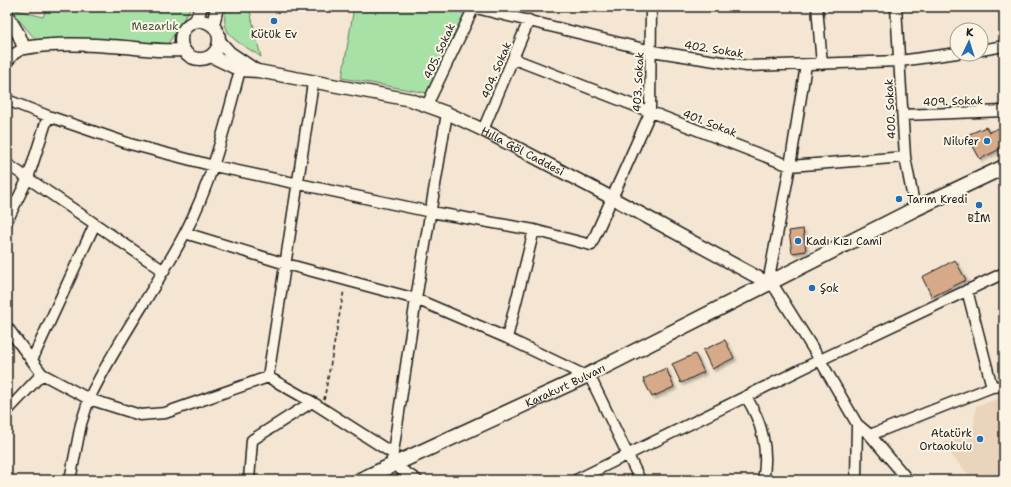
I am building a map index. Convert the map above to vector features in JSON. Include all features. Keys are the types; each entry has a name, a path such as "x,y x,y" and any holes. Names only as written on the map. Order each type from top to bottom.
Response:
{"main road":[{"path":"772,286 915,209 1004,167"},
{"path":"772,286 1004,178"},
{"name":"Karakurt Bulvarı","path":"360,480 395,462 589,379 772,286"},
{"name":"Karakurt Bulvarı","path":"377,480 395,462"}],"street":[{"path":"196,21 201,7"},
{"path":"213,26 217,7"},
{"name":"402. Sokak","path":"473,7 652,51 747,66 806,65 900,60 949,54"},
{"name":"405. Sokak","path":"427,105 473,7"},
{"name":"403. Sokak","path":"534,230 591,244 650,113 652,51 650,7"},
{"path":"817,7 822,64"},
{"name":"400. Sokak","path":"896,7 904,157 915,209"},
{"path":"7,15 19,35 24,48"},
{"name":"404. Sokak","path":"483,130 530,20"},
{"path":"220,42 215,52 211,56 199,59 188,54 184,50 182,44 183,32 190,24 196,21 205,21 213,26 219,36 220,42 230,53 258,71"},
{"path":"7,62 14,54 24,48 39,46 74,45 163,51 184,50"},
{"path":"989,49 1004,46"},
{"path":"211,56 240,70 258,71"},
{"name":"401. Sokak","path":"514,59 790,166 904,157"},
{"path":"806,65 772,286 820,360 857,424 870,435 908,480"},
{"path":"70,480 81,424 89,399 164,271 185,233 206,189 214,166 240,70"},
{"name":"Hılla Göl Caddesi","path":"258,71 313,83 395,97 427,105 447,113 483,130 612,198 772,286"},
{"path":"268,377 313,83"},
{"path":"7,100 48,116 130,144 214,166 431,212 534,230 507,338"},
{"name":"409. Sokak","path":"903,116 1004,111"},
{"path":"395,462 416,299 447,113"},
{"path":"7,221 28,178 48,116"},
{"path":"7,164 94,226 164,271"},
{"path":"32,360 94,226"},
{"path":"185,233 286,264 416,299 507,338 589,379 629,454 640,480"},
{"path":"576,480 820,360 1004,273"},
{"path":"967,290 992,387"},
{"path":"7,327 42,374 89,399 140,415 164,413 268,377 322,408 417,480"},
{"path":"7,411 42,374"},
{"path":"870,435 992,387 1004,386"},
{"path":"746,396 756,413 762,431 765,451 763,480"},
{"path":"249,480 252,440 312,402"},
{"path":"856,480 857,424"}],"path":[{"path":"322,408 346,280"}],"shaded area":[{"name":"Atatürk Ortaokulu","path":"1004,397 1004,480 973,480 941,443 973,436 976,406"}],"green space":[{"name":"Mezarlık","path":"47,7 191,7 166,47 96,39 36,40 9,8 43,17"},
{"path":"226,7 249,7 261,57 239,43 229,33 225,18"},
{"path":"354,7 443,7 466,12 427,93 342,78"}],"building":[{"name":"Nilufer","path":"1004,126 1004,147 980,159 967,135 986,127 989,132"},
{"name":"Kadı Kızı Cami","path":"803,229 806,251 792,253 789,231"},
{"path":"955,260 966,280 932,297 922,277"},
{"path":"725,340 734,358 712,369 703,350"},
{"path":"695,354 704,372 681,383 672,364"},
{"path":"666,368 674,387 652,397 643,379"}],"place":[{"name":"Kütük Ev","path":"274,21"},
{"name":"Nilufer","path":"987,141"},
{"name":"Tarım Kredi","path":"899,199"},
{"name":"BİM","path":"979,205"},
{"name":"Kadı Kızı Cami","path":"798,241"},
{"name":"Şok","path":"812,288"},
{"name":"Atatürk Ortaokulu","path":"980,439"}]}
